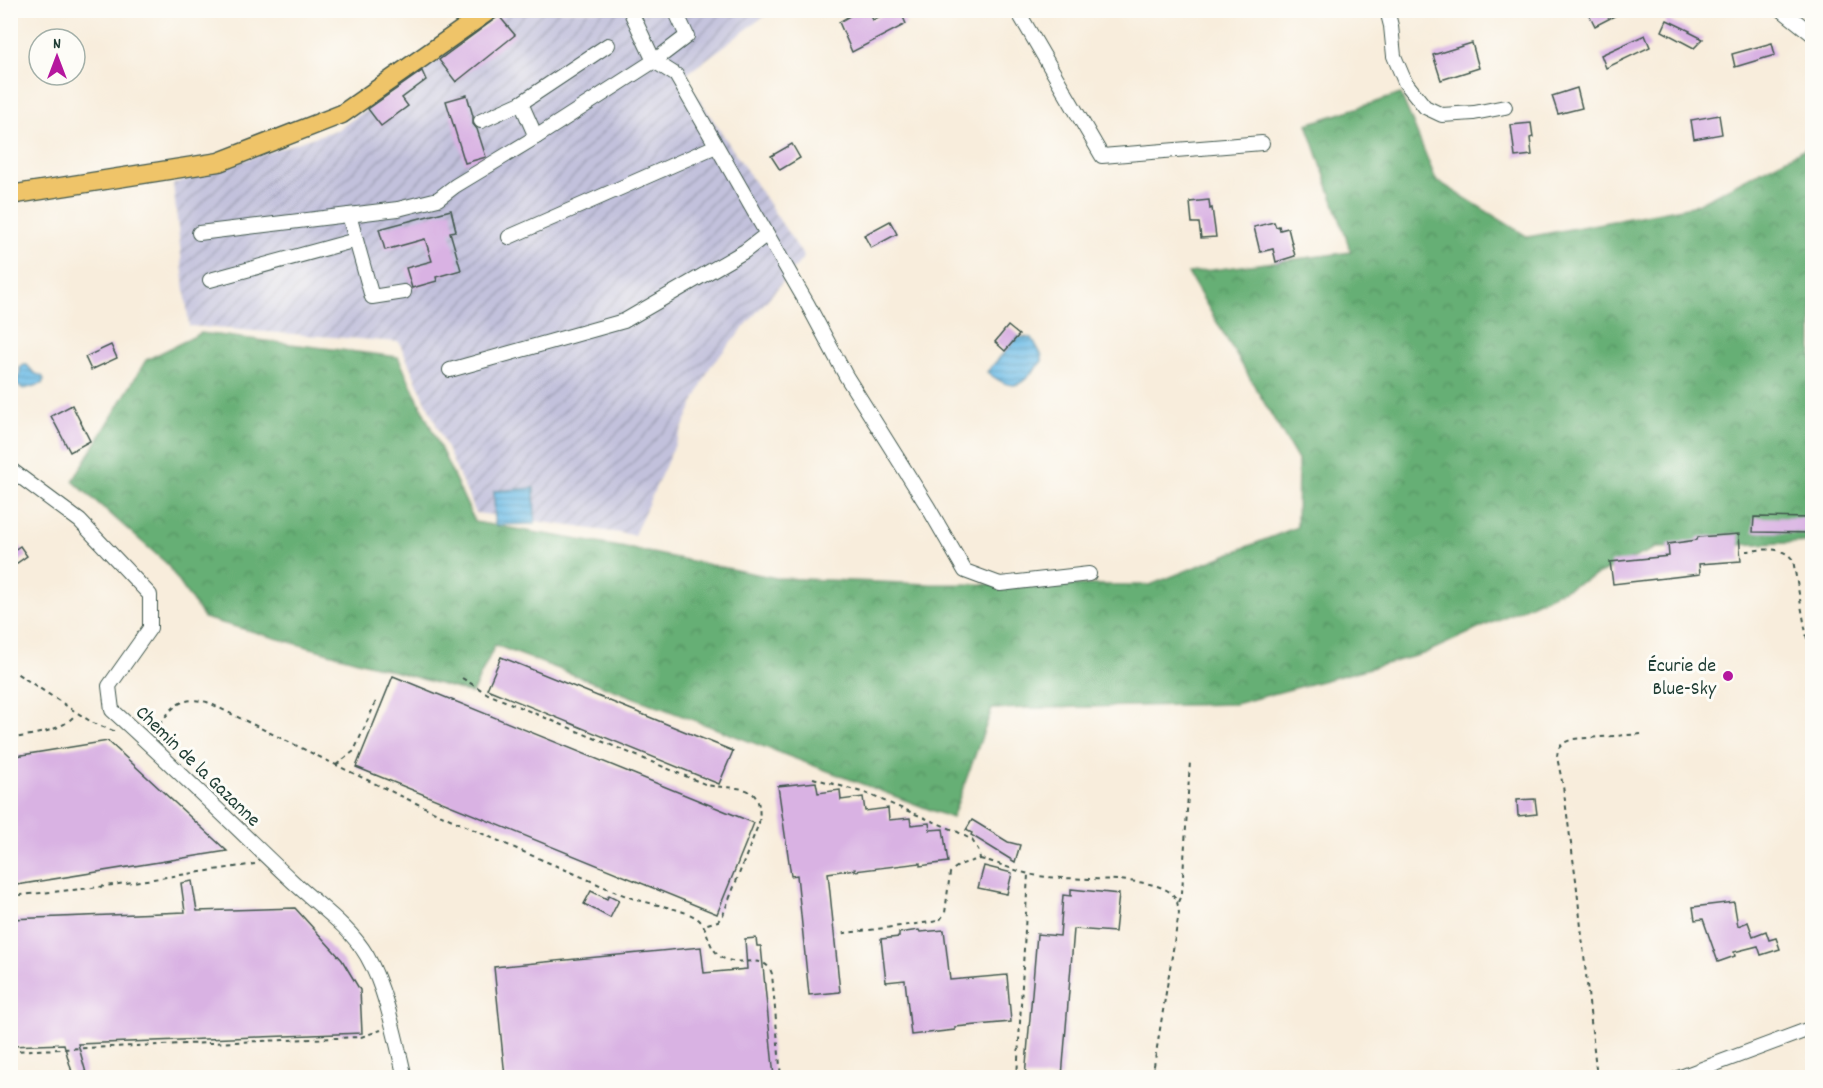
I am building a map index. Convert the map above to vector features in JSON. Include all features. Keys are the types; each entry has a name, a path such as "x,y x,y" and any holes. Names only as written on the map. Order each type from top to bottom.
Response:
{"main road":[{"path":"11,195 219,162 342,114 490,10"}],"street":[{"path":"630,10 654,61 676,75 846,376 965,571 1000,584 1089,574"},
{"path":"199,233 398,209 438,200 455,186 654,61 687,36 675,10"},
{"path":"1017,10 1102,156 1262,143"},
{"path":"1387,10 1394,56 1405,82 1425,107 1442,115 1505,107"},
{"path":"1782,10 1812,34"},
{"path":"481,121 521,103 608,45"},
{"path":"521,103 536,137"},
{"path":"510,237 716,146"},
{"path":"349,215 372,297 404,292"},
{"path":"450,370 624,321 745,251 767,234"},
{"path":"210,280 356,240"},
{"name":"Chemin de la Gazanne","path":"10,469 80,521 150,595 150,628 109,686 112,710 345,928 366,955 377,979 405,1077"},
{"path":"1678,1077 1812,1028"}],"path":[{"path":"1746,551 1778,550 1788,554 1793,560 1812,667"},
{"path":"1807,641 1812,639"},
{"path":"10,669 105,729 115,732 133,728"},
{"path":"462,678 488,694 707,784 718,787 744,788 752,794 758,802 759,823 723,915 718,921 704,925"},
{"path":"336,765 354,751 377,699"},
{"path":"145,740 177,704 186,700 207,702 476,832 616,891 693,916 704,925 710,945 725,959 736,962 761,962 770,967 781,1077"},
{"path":"10,739 64,725 77,713"},
{"path":"1597,1077 1576,880 1557,757 1558,749 1563,743 1573,739 1642,734"},
{"path":"1178,902 1182,893 1190,761"},
{"path":"813,778 865,794 956,831 972,840 979,851 980,859"},
{"path":"10,896 92,888 255,864 267,857"},
{"path":"838,933 939,921 945,913 950,873 964,863 980,859 1028,874 1152,884 1173,894 1178,902 1179,913 1152,1077"},
{"path":"1017,1077 1028,874"},
{"path":"10,1051 361,1038 392,1028"},
{"path":"455,1077 465,1077"}],"shaded area":[{"path":"508,11 771,11 684,76 804,257 710,367 634,535 476,513 399,342 189,326 173,184 339,129"}],"green space":[{"path":"1401,94 1436,180 1528,237 1693,206 1812,145 1812,542 1656,548 1423,654 1235,704 992,709 952,818 495,645 472,693 204,618 166,563 73,481 146,360 201,333 398,357 475,522 632,549 776,578 929,584 1150,585 1297,527 1298,460 1188,273 1351,252 1307,124"}],"water":[{"path":"1018,337 1032,338 1042,356 1042,361 1023,381 1012,385 987,372"},
{"path":"24,365 42,376 44,379 42,384 24,389 18,386 20,368"},
{"path":"534,488 535,524 495,525 494,491"}],"building":[{"path":"860,10 868,10 873,20 892,10 900,10 906,24 852,52 839,22"},
{"path":"1587,10 1626,10 1595,26"},
{"path":"499,16 515,35 456,82 439,60"},
{"path":"1667,20 1703,39 1694,48 1662,31"},
{"path":"1645,35 1650,47 1606,68 1601,55"},
{"path":"1472,43 1479,68 1441,80 1433,55"},
{"path":"1772,43 1775,55 1735,67 1732,54"},
{"path":"422,71 426,80 402,98 408,106 381,126 368,109"},
{"path":"1577,88 1582,108 1558,114 1552,96"},
{"path":"467,95 473,124 477,129 486,157 465,163 446,101"},
{"path":"1719,115 1722,134 1694,139 1691,120"},
{"path":"1531,123 1532,155 1515,157 1511,125"},
{"path":"792,144 800,158 780,170 771,156"},
{"path":"1209,200 1216,237 1201,238 1199,223 1192,223 1190,202"},
{"path":"451,210 456,231 450,232 461,270 436,277 437,281 412,288 406,268 432,261 425,239 385,250 379,229"},
{"path":"890,221 897,234 871,248 864,235"},
{"path":"1274,222 1280,230 1288,228 1295,256 1276,262 1273,249 1260,252 1254,227"},
{"path":"1008,326 1019,335 1005,351 995,342"},
{"path":"111,345 117,358 91,370 85,357"},
{"path":"72,405 90,441 70,452 51,416"},
{"path":"1754,517 1812,518 1812,533 1753,532"},
{"path":"1739,534 1741,561 1699,564 1700,574 1613,584 1610,562 1669,556 1668,544 1697,540 1698,537"},
{"path":"20,546 27,556 10,568 10,553"},
{"path":"501,657 733,751 719,784 487,689"},
{"path":"393,676 754,823 717,914 356,767"},
{"path":"108,741 227,851 10,886 10,757"},
{"path":"816,782 818,793 840,790 841,800 863,797 865,811 888,808 889,820 910,818 911,825 929,823 930,830 943,829 948,862 828,873 840,992 809,995 797,875 791,876 778,786"},
{"path":"1535,799 1537,814 1518,816 1517,800"},
{"path":"972,820 1008,842 1020,845 1015,862 971,835 972,833 966,830"},
{"path":"984,866 1012,873 1007,894 978,888"},
{"path":"192,881 197,911 295,908 342,960 360,990 362,1033 78,1044 86,1073 73,1076 64,1044 10,1046 10,919 185,912 181,883"},
{"path":"1071,889 1119,894 1115,932 1074,929 1062,1077 1025,1077 1037,934 1060,936 1063,895 1071,896"},
{"path":"591,891 607,899 609,895 619,900 610,918 584,904"},
{"path":"1734,902 1738,926 1748,922 1753,936 1766,931 1769,940 1776,938 1780,949 1761,955 1758,946 1734,952 1735,956 1718,962 1703,919 1695,920 1693,907"},
{"path":"919,930 920,932 944,930 950,980 1007,975 1011,1022 955,1027 955,1030 911,1035 905,980 886,982 881,939 899,937 899,933"},
{"path":"756,938 757,946 761,946 774,1077 505,1077 494,967 701,947 704,973 747,969 745,939"}],"place":[{"name":"Écurie de Blue-Sky","path":"1728,676"}]}
